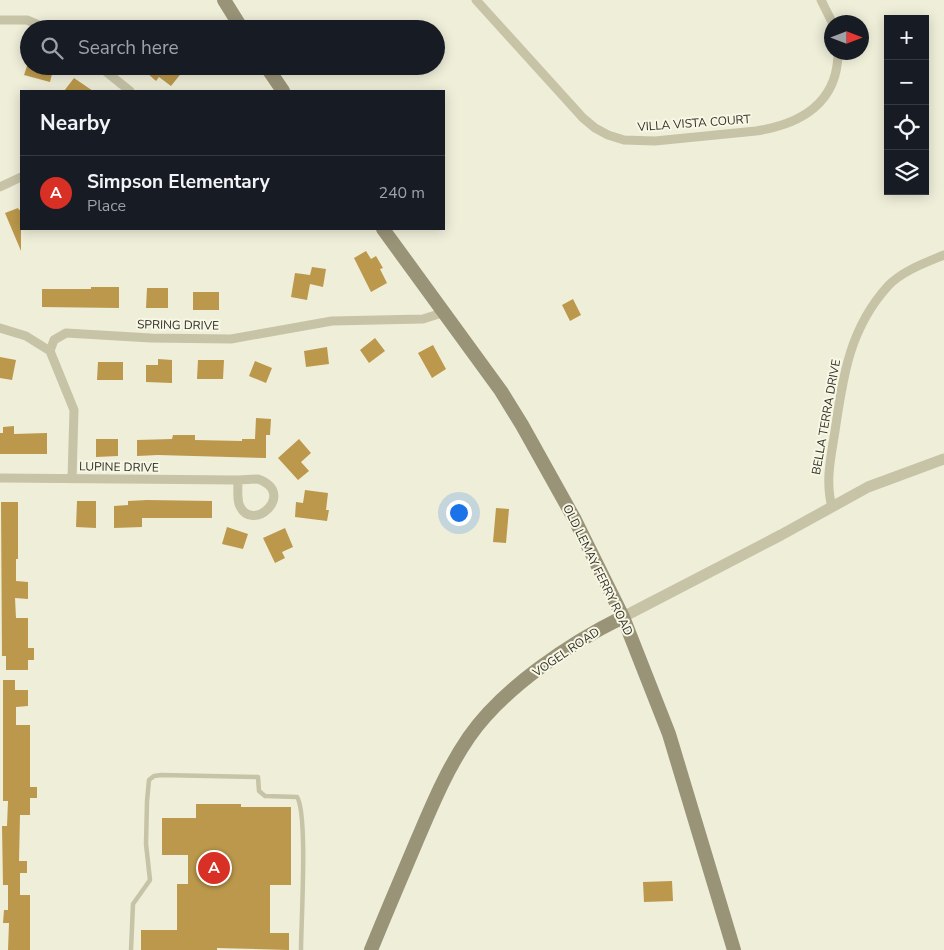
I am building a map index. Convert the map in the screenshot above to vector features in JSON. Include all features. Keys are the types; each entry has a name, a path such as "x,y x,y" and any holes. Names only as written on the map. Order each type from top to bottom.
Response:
{"main road":[{"path":"224,0 236,20"},
{"path":"272,75 282,90"},
{"name":"OLD LEMAY FERRY ROAD","path":"384,230 445,312 522,425 575,520 623,617 669,734 734,950"},
{"name":"VOGEL ROAD","path":"370,950 444,777 470,736 499,702 544,665 595,631 623,617"}],"street":[{"name":"VILLA VISTA COURT","path":"476,0 583,118 594,128 624,140 655,141 756,131 798,120 820,102 829,91 835,78 837,60"},
{"path":"821,0 828,15"},
{"path":"0,20 20,20"},
{"path":"110,75 129,90"},
{"path":"0,187 20,177"},
{"name":"BELLA TERRA DRIVE","path":"832,507 828,495 828,470 845,368 860,329 868,312 889,284 903,274 944,255"},
{"name":"SPRING DRIVE","path":"50,351 54,340 66,333 151,338 230,339 332,321 423,319 445,312"},
{"path":"0,328 26,336 50,351 74,410 72,479"},
{"name":"VOGEL ROAD","path":"623,617 868,487 944,459"},
{"name":"LUPINE DRIVE","path":"0,478 238,480"},
{"path":"258,479 268,485 273,495 273,501 267,511 256,515 245,512 238,502 238,480 258,479"}],"lane":[{"path":"131,950 133,904 150,880 146,844 147,801 150,780 154,776 161,775 258,777 259,791 265,796 297,797 300,802 303,824 301,950"}],"building":[{"path":"24,75 52,75 50,82"},
{"path":"149,75 180,75 171,86 159,77 156,81"},
{"path":"74,78 92,90 65,90"},
{"path":"18,208 20,210 21,251 5,213"},
{"path":"366,251 371,259 376,256 383,268 380,269 387,283 371,292 354,258"},
{"path":"312,267 326,269 323,287 310,284 307,300 291,297 295,273 310,275"},
{"path":"91,287 119,287 119,308 42,307 42,289 91,289"},
{"path":"147,288 168,288 168,308 146,308"},
{"path":"193,292 219,292 219,310 193,310"},
{"path":"573,299 581,315 570,321 562,305"},
{"path":"375,338 385,351 369,363 360,350"},
{"path":"433,345 446,369 432,378 418,353"},
{"path":"327,347 329,364 306,367 304,351"},
{"path":"0,357 16,360 12,380 0,378"},
{"path":"158,359 172,360 172,383 146,382 146,365 158,365"},
{"path":"198,360 224,360 223,379 197,379"},
{"path":"255,361 272,368 266,383 249,376"},
{"path":"98,362 123,362 123,380 97,380"},
{"path":"256,418 271,419 270,435 266,435 266,458 137,456 137,440 172,439 173,435 195,435 195,440 242,441 242,439 255,439"},
{"path":"14,426 14,434 47,433 47,454 0,454 0,433 3,433 3,427"},
{"path":"96,439 118,439 118,456 96,457"},
{"path":"299,439 311,453 301,462 309,471 298,480 278,458"},
{"path":"305,490 328,493 326,510 329,510 327,521 295,517 296,502 303,503"},
{"path":"77,501 96,501 96,528 76,527"},
{"path":"128,501 212,501 212,518 142,518 142,527 114,528 114,506 128,505"},
{"path":"1,502 18,502 16,581 28,582 28,599 15,598 16,618 28,618 28,648 34,648 34,660 28,660 28,670 6,670 6,656 2,656"},
{"path":"496,508 509,509 506,543 493,542"},
{"path":"227,527 248,534 243,549 222,544"},
{"path":"285,528 293,547 282,552 285,558 275,563 263,538"},
{"path":"3,680 15,680 15,690 28,690 28,706 16,707 16,725 30,725 30,787 37,787 37,798 30,798 30,815 20,815 19,861 27,861 27,873 20,873 20,895 30,895 30,950 8,950 9,923 3,923 4,910 8,910 8,885 3,885 2,826 7,826 8,801 3,801"},
{"path":"196,804 241,804 241,807 291,807 291,885 270,885 270,933 289,933 289,950 217,948 217,950 141,950 141,930 177,930 177,884 188,884 188,855 162,855 162,818 196,818"},
{"path":"672,881 673,901 644,902 643,882"}],"place":[{"name":"Simpson Elementary","path":"214,868"}]}
